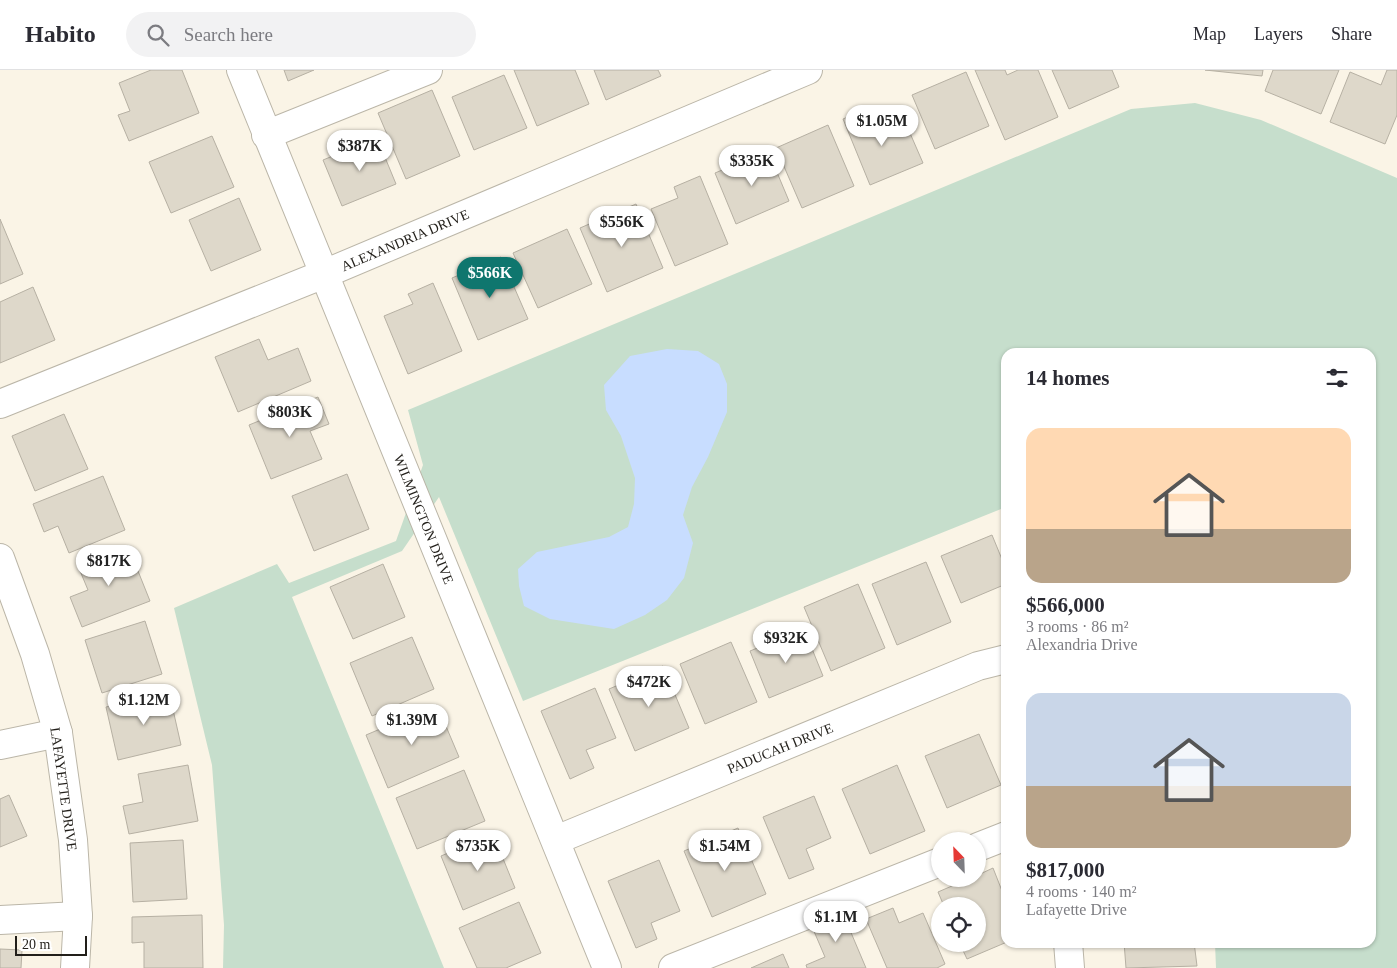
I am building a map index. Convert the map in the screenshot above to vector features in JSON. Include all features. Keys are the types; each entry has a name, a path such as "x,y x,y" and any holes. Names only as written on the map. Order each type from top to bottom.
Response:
{"street":[{"name":"WILMINGTON DRIVE","path":"241,70 607,968"},
{"path":"266,135 428,70"},
{"name":"ALEXANDRIA DRIVE","path":"0,404 324,274 808,70"},
{"name":"LAFAYETTE DRIVE","path":"2,567 35,654 58,733 73,840 78,916 75,968"},
{"name":"PADUCAH DRIVE","path":"556,840 978,666 1001,660"},
{"path":"0,745 58,733"},
{"path":"986,844 1001,838"},
{"path":"673,968 931,866"},
{"path":"0,920 78,916"},
{"path":"1068,948 1070,968"}],"green space":[{"path":"1195,103 1261,120 1397,178 1397,968 1216,968 1215,948 1376,948 1376,348 1001,348 1001,509 523,701 439,497 402,551 292,597 444,968 223,968 224,925 212,765 174,608 277,564 289,583 396,541 423,465 408,410 1131,109"}],"water":[{"path":"667,349 698,351 719,364 727,384 727,412 708,457 692,487 683,515 693,543 684,578 667,600 645,615 614,629 550,619 524,606 519,586 518,569 537,552 609,537 628,527 634,504 635,478 621,436 606,410 604,385 630,356"}],"building":[{"path":"151,70 182,70 199,113 129,141 118,115 130,111 119,83"},
{"path":"284,70 314,70 288,81"},
{"path":"514,70 575,70 589,104 537,126"},
{"path":"594,70 658,70 661,76 606,100"},
{"path":"975,70 1005,70 1007,75 1018,70 1038,70 1058,117 1005,140"},
{"path":"1052,70 1112,70 1119,87 1069,109"},
{"path":"1205,70 1263,70 1262,76"},
{"path":"1273,70 1339,70 1321,114 1265,91"},
{"path":"1387,70 1397,70 1397,115 1385,144 1330,122 1350,72 1381,85"},
{"path":"966,72 989,126 935,149 912,95"},
{"path":"504,75 527,128 474,150 452,97"},
{"path":"432,90 460,156 406,179 378,113"},
{"path":"867,109 876,129 903,117 923,163 870,185 843,119"},
{"path":"828,125 854,186 802,208 776,148"},
{"path":"212,136 234,187 171,213 149,162"},
{"path":"377,138 396,184 342,206 323,160"},
{"path":"768,151 789,201 736,224 715,173"},
{"path":"700,176 728,244 675,266 651,209 678,198 674,187"},
{"path":"239,198 261,250 211,271 189,220"},
{"path":"636,204 663,268 607,292 580,228"},
{"path":"0,219 23,274 0,284"},
{"path":"567,229 592,284 538,308 513,253"},
{"path":"501,257 528,319 478,340 452,278"},
{"path":"433,283 462,351 408,374 384,316 413,304 408,294"},
{"path":"33,287 55,340 0,363 0,302"},
{"path":"259,339 268,360 298,348 311,381 238,412 215,357"},
{"path":"318,397 329,424 310,431 322,459 271,479 249,425"},
{"path":"64,414 88,469 35,491 12,436"},
{"path":"347,474 369,529 314,551 292,496"},
{"path":"103,476 125,530 69,553 58,526 44,532 33,504"},
{"path":"992,535 1001,557 1001,586 961,603 941,556"},
{"path":"128,546 150,601 82,627 70,597 88,590 78,566"},
{"path":"926,562 951,622 897,645 872,584"},
{"path":"383,564 405,617 353,639 330,587"},
{"path":"858,584 885,648 831,671 804,607"},
{"path":"145,621 162,674 102,693 85,640"},
{"path":"804,629 823,676 769,698 750,651"},
{"path":"412,637 434,689 372,716 350,663"},
{"path":"731,642 757,702 705,724 680,664"},
{"path":"663,666 689,728 635,751 609,689"},
{"path":"595,688 616,738 586,750 594,768 570,779 541,711"},
{"path":"169,692 181,745 118,760 106,707"},
{"path":"437,705 459,757 388,788 366,735"},
{"path":"979,734 1001,785 947,808 925,756"},
{"path":"188,765 198,821 129,834 123,806 143,802 138,774"},
{"path":"897,765 925,831 870,854 842,789"},
{"path":"464,770 485,821 417,849 396,798"},
{"path":"9,795 27,836 0,847 0,799"},
{"path":"814,796 831,838 806,849 814,869 789,879 763,817"},
{"path":"738,828 766,894 712,917 684,851"},
{"path":"493,834 515,888 463,910 441,856"},
{"path":"183,840 187,899 133,902 130,843"},
{"path":"659,860 680,911 651,923 657,939 636,948 608,881"},
{"path":"993,868 1001,888 1001,945 986,951 986,897 940,897 938,892 947,888 986,888 986,871"},
{"path":"519,902 541,953 506,968 477,968 459,928"},
{"path":"893,908 899,923 923,913 931,932 931,952 940,952 945,964 937,968 887,968 866,919"},
{"path":"841,909 866,968 807,968 806,965 825,957 810,922"},
{"path":"202,915 203,968 144,968 144,942 132,943 132,917"},
{"path":"1124,948 1195,948 1197,966 1126,968"},
{"path":"0,949 22,950 21,968 0,968"},
{"path":"964,952 983,952 967,959"},
{"path":"783,954 789,968 751,968"}]}
